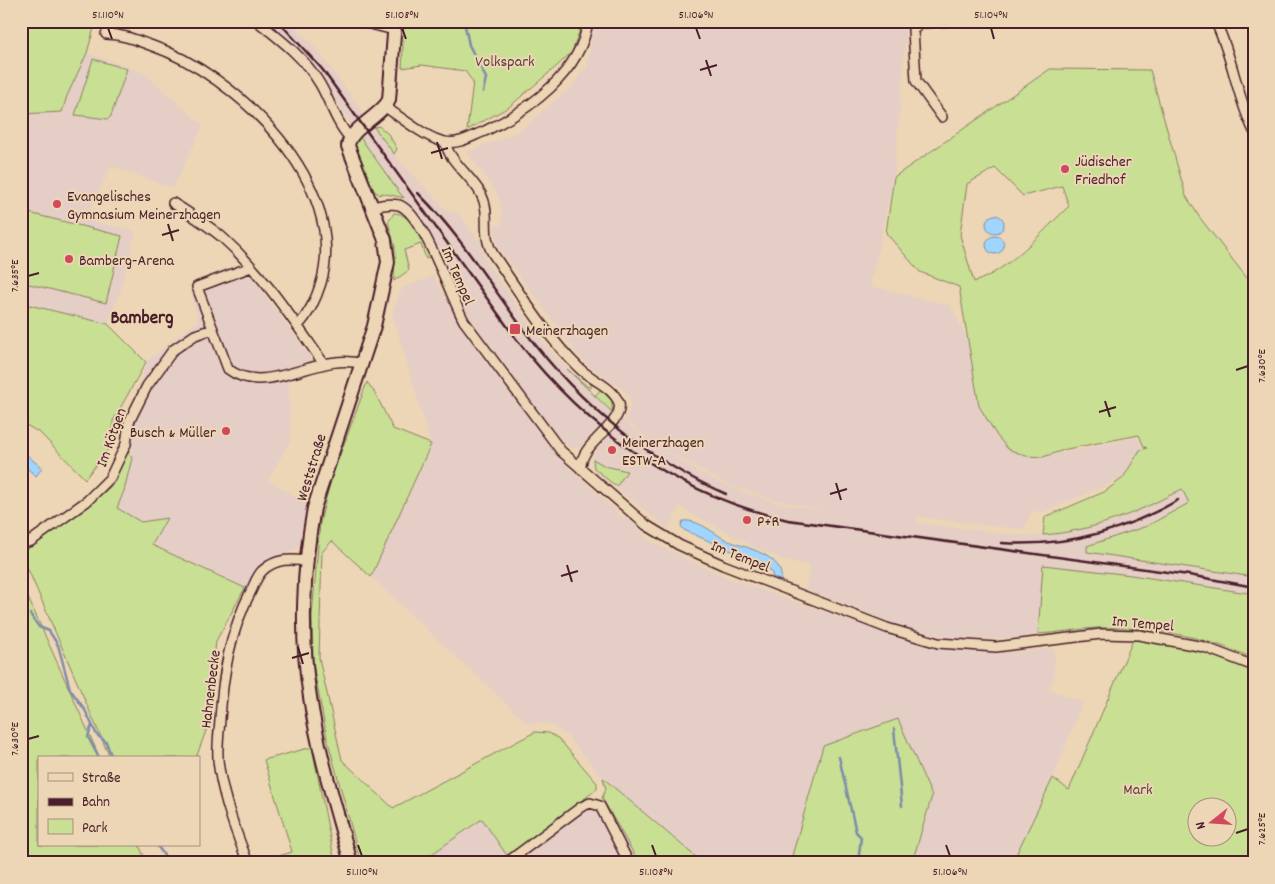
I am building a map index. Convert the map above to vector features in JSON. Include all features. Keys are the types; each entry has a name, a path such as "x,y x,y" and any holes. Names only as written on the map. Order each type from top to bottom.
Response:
{"main road":[{"path":"350,138 386,107 390,92 394,25"},
{"name":"Weststraße","path":"350,138 349,152 385,240 388,262 374,326 314,508 308,561 305,618 309,696 318,740 351,863"}],"street":[{"path":"257,21 290,48 307,66 319,82 342,127 350,138"},
{"path":"358,21 394,25"},
{"path":"386,107 437,140 446,143 460,141 498,124 536,100 561,76 576,58 583,45 588,21"},
{"path":"942,117 916,80 913,30 920,23 948,21"},
{"path":"1215,21 1221,32 1240,98 1254,131"},
{"path":"106,34 124,36 162,49 219,80 266,123 294,159 321,218 327,253 318,291 311,309 298,326"},
{"path":"446,143 448,151 473,181 484,201 485,233 493,254 541,323 565,352 580,369 614,394 619,403 617,415 582,457 581,469"},
{"path":"173,203 222,237 251,266 298,326 324,364"},
{"name":"Im Tempel","path":"372,207 387,204 400,206 416,220 431,245 452,299 472,334 561,451 646,525 679,545 723,565 914,638 964,646 1016,645 1101,634 1160,637 1204,647 1254,666"},
{"path":"251,266 196,287 228,369 237,376 257,378 280,376 324,364 348,362 362,364"},
{"name":"Im Kötgen","path":"21,544 31,541 86,501 110,478 126,444 129,422 147,386 173,350 195,335 212,329"},
{"name":"Hahnenbecke","path":"248,863 228,808 219,768 218,748 223,675 229,647 241,610 261,572 278,561 289,559 308,561"},
{"path":"506,863 581,807 590,803 600,806 629,863"}],"shaded area":[{"path":"265,21 290,21 315,47 394,154 446,210 459,214 480,241 486,261 536,333 554,355 612,412 661,450 625,419 631,404 627,394 591,368 580,357 498,248 494,224 500,226 502,218 499,196 467,152 518,132 569,89 587,66 594,21 907,21 894,177 870,286 951,306 969,342 979,406 1043,457 1137,437 1142,448 1123,478 1043,512 1035,511 1030,514 1024,530 918,517 916,523 1029,536 1057,534 1113,522 1182,489 1190,503 1147,526 1087,552 1254,577 1254,594 1131,575 1052,633 1014,638 963,640 924,633 897,625 806,589 809,565 783,560 748,544 680,507 668,529 594,470 591,464 593,456 603,442 592,434 582,446 573,449 562,442 551,428 473,323 452,284 436,244 421,219 399,192 322,82 282,36","holes":["664,451 731,486 772,499 827,511 780,504 737,490 698,472"]},
{"name":"Evangelisches Gymnasium Meinerzhagen","path":"87,53 143,72 203,126 173,188 111,166 85,220 136,231 120,292 108,324 21,303 21,114 62,112 67,96"},
{"path":"244,266 314,362 288,370 291,439 268,480 307,503 299,547 256,571 245,588 152,545 166,519 141,522 116,508 124,491 132,458 132,409 146,362 198,321 189,285"},
{"path":"433,276 468,335 558,456 625,520 628,518 650,541 725,577 918,644 955,650 1001,653 1053,648 1055,659 1053,678 1049,690 1083,702 1053,778 1012,863 912,863 932,796 860,733 823,747 790,863 703,863 603,778 565,734 551,725 541,723 529,725 371,577 431,444 392,313 402,288"},
{"path":"602,798 639,863 514,863"},
{"path":"483,819 511,863 419,863"}],"green space":[{"path":"21,21 96,21 87,53 67,96 62,112 21,114"},
{"name":"Volkspark","path":"404,21 583,21 572,52 509,107 467,130 473,82 465,71 422,65 402,68"},
{"path":"93,59 127,69 111,116 108,119 75,115"},
{"path":"1050,69 1150,70 1186,196 1200,218 1254,287 1254,577 1087,552 1087,546 1147,526 1189,503 1182,489 1115,520 1080,530 1043,535 1045,517 1104,492 1123,478 1140,450 1147,448 1144,447 1139,435 1067,449 1043,457 1026,456 1008,449 997,436 979,406 959,287 920,272 886,233 894,177","holes":["995,168 1023,196 1062,186 1069,206 1012,260 987,277 974,282 960,235 967,184"]},
{"path":"379,126 389,135 397,149 394,154 374,127"},
{"path":"360,137 404,198 382,193 380,195 369,187 354,147"},
{"name":"Bamberg-Arena","path":"21,211 122,236 106,303 21,282"},
{"path":"394,213 400,214 412,223 431,256 426,259 421,244 404,250 409,270 394,281 395,247 388,222"},
{"path":"21,303 108,324 146,362 113,421 113,443 85,479 40,433 21,422"},
{"path":"567,369 588,387 592,383 589,390"},
{"path":"367,382 375,393 393,429 431,444 371,577 332,541 322,552 319,658 342,760 393,808 535,732 549,733 559,739 597,783 597,789 508,857 482,819 419,863 361,863 327,738 313,664 312,616 320,522 331,479"},
{"path":"601,389 612,401 612,412 595,396"},
{"path":"128,452 132,458 124,491 117,508 141,522 167,518 152,545 245,588 216,641 207,728 197,756 109,756 21,553 85,509 110,487"},
{"path":"593,459 605,466 627,471 617,486 594,468"},
{"path":"1043,565 1131,575 1254,594 1254,659 1217,644 1157,631 1096,628 1038,634"},
{"path":"21,582 99,756 38,756 38,846 139,846 147,863 21,863"},
{"name":"Mark","path":"1133,640 1210,653 1254,671 1254,863 1012,863 1053,778 1069,790"},
{"path":"898,719 932,796 912,863 790,863 823,746"},
{"path":"312,747 335,863 256,863 292,852 264,760"},
{"path":"603,778 703,863 639,863 602,798 606,789"}],"water":[{"path":"995,215 1001,218 1004,224 1001,230 995,233 989,230 986,224 989,218"},
{"path":"995,236 1001,239 1004,245 1001,251 995,254 989,251 986,245 989,239"},
{"path":"21,450 42,468 36,476 21,463"},
{"path":"683,521 695,522 729,541 763,554 777,565 781,572 781,581 773,577 771,571 766,566 684,530 681,526"}],"waterway":[{"path":"464,21 469,45 486,78 483,92"},
{"name":"Hahnenbecke","path":"30,614 39,627 49,631 58,645 70,689 85,710 97,735 106,742 111,756"},
{"path":"92,725 88,737 98,756"},
{"path":"894,729 902,806"},
{"path":"839,757 856,832 861,837 858,863"},
{"name":"Hahnenbecke","path":"158,846 169,863"}],"railway":[{"path":"278,21 322,69 517,340 544,372 573,402 604,429 637,454 672,476 709,494 747,509 788,520 1189,575 1254,587"},
{"path":"418,193 449,227 547,359 592,406 642,447 697,480 726,494"},
{"path":"1001,543 1025,544 1071,540 1093,535 1136,521 1178,500"}],"place":[{"name":"Jüdischer Friedhof","path":"1065,169"},
{"name":"Evangelisches Gymnasium Meinerzhagen","path":"57,204"},
{"name":"Bamberg-Arena","path":"69,259"},
{"name":"Meinerzhagen","path":"515,329"},
{"name":"Busch & Müller","path":"226,431"},
{"name":"Meinerzhagen ESTW-A","path":"612,450"},
{"name":"P+R","path":"747,520"}],"district":[{"name":"Bamberg","path":"142,316"}]}
